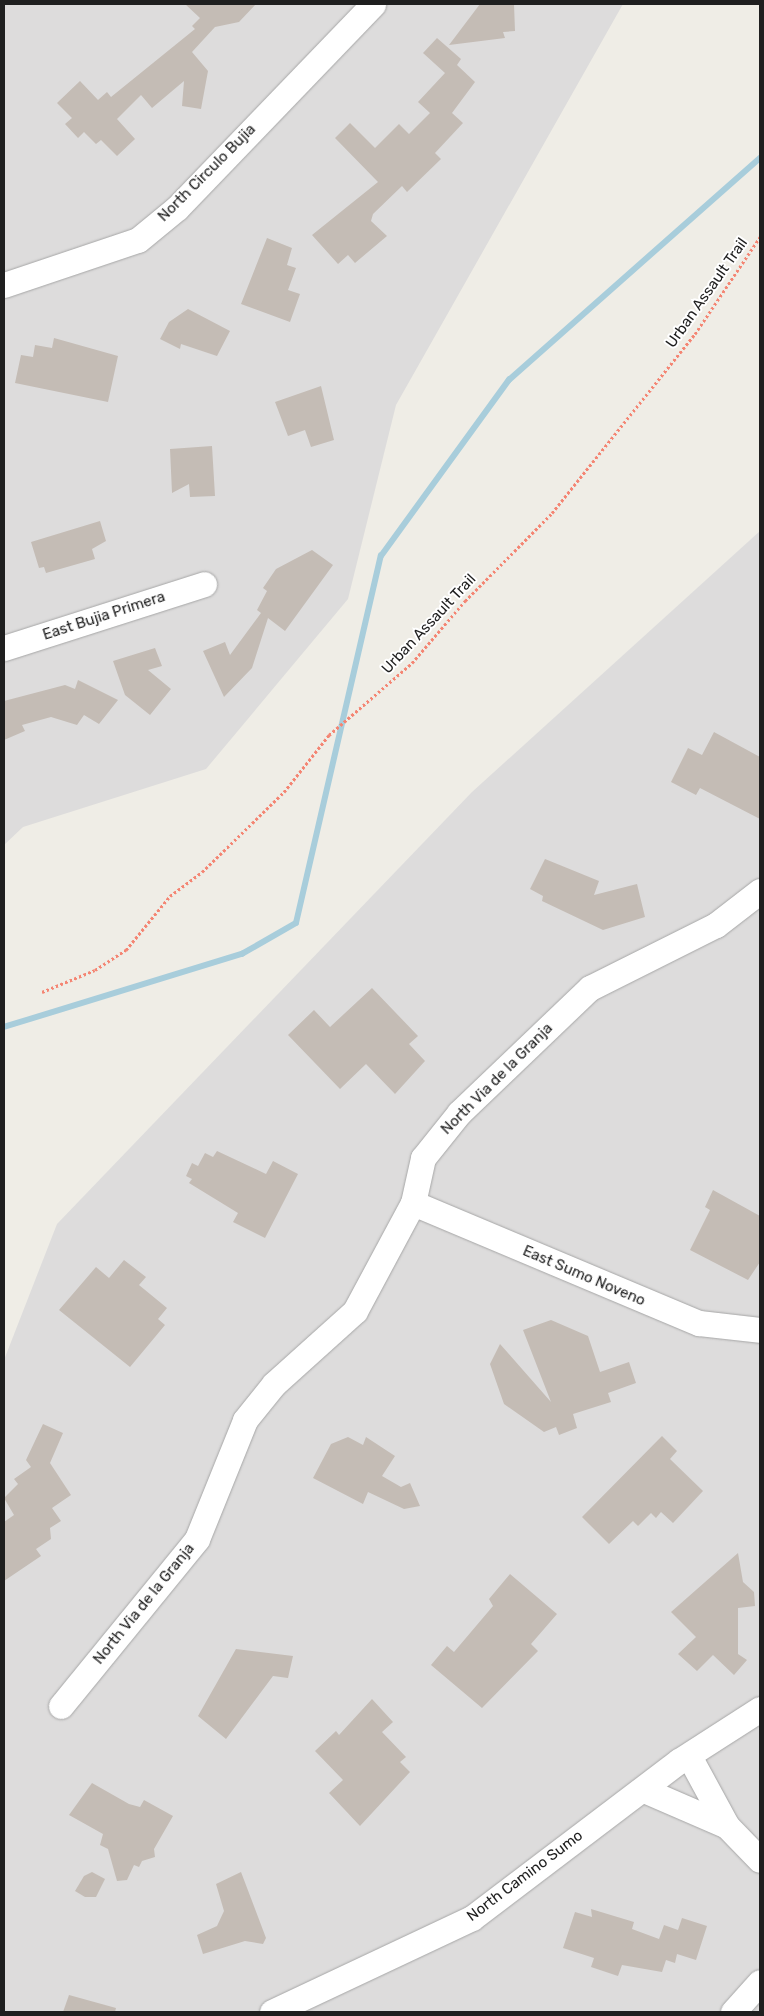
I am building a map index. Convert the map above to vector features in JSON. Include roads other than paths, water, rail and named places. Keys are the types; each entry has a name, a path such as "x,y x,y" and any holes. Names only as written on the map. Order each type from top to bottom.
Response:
{"street":[{"name":"North Circulo Bujia","path":"4,285 138,240 177,208 373,4"},
{"name":"East Bujia Primera","path":"4,648 204,584"},
{"name":"North Via de la Granja","path":"61,1706 196,1540 245,1420 274,1384 355,1311 413,1203 422,1158 459,1113 590,988 716,925 760,891"},
{"name":"East Sumo Noveno","path":"413,1203 698,1323 760,1330"},
{"name":"North Camino Sumo","path":"272,2012 472,1918 689,1756 760,1709"},
{"path":"689,1756 727,1826 760,1860"},
{"path":"644,1790 727,1826"},
{"path":"733,2012 760,1982"}],"waterway":[{"path":"4,1027 242,954 296,923 381,556 509,380 760,158"}]}
